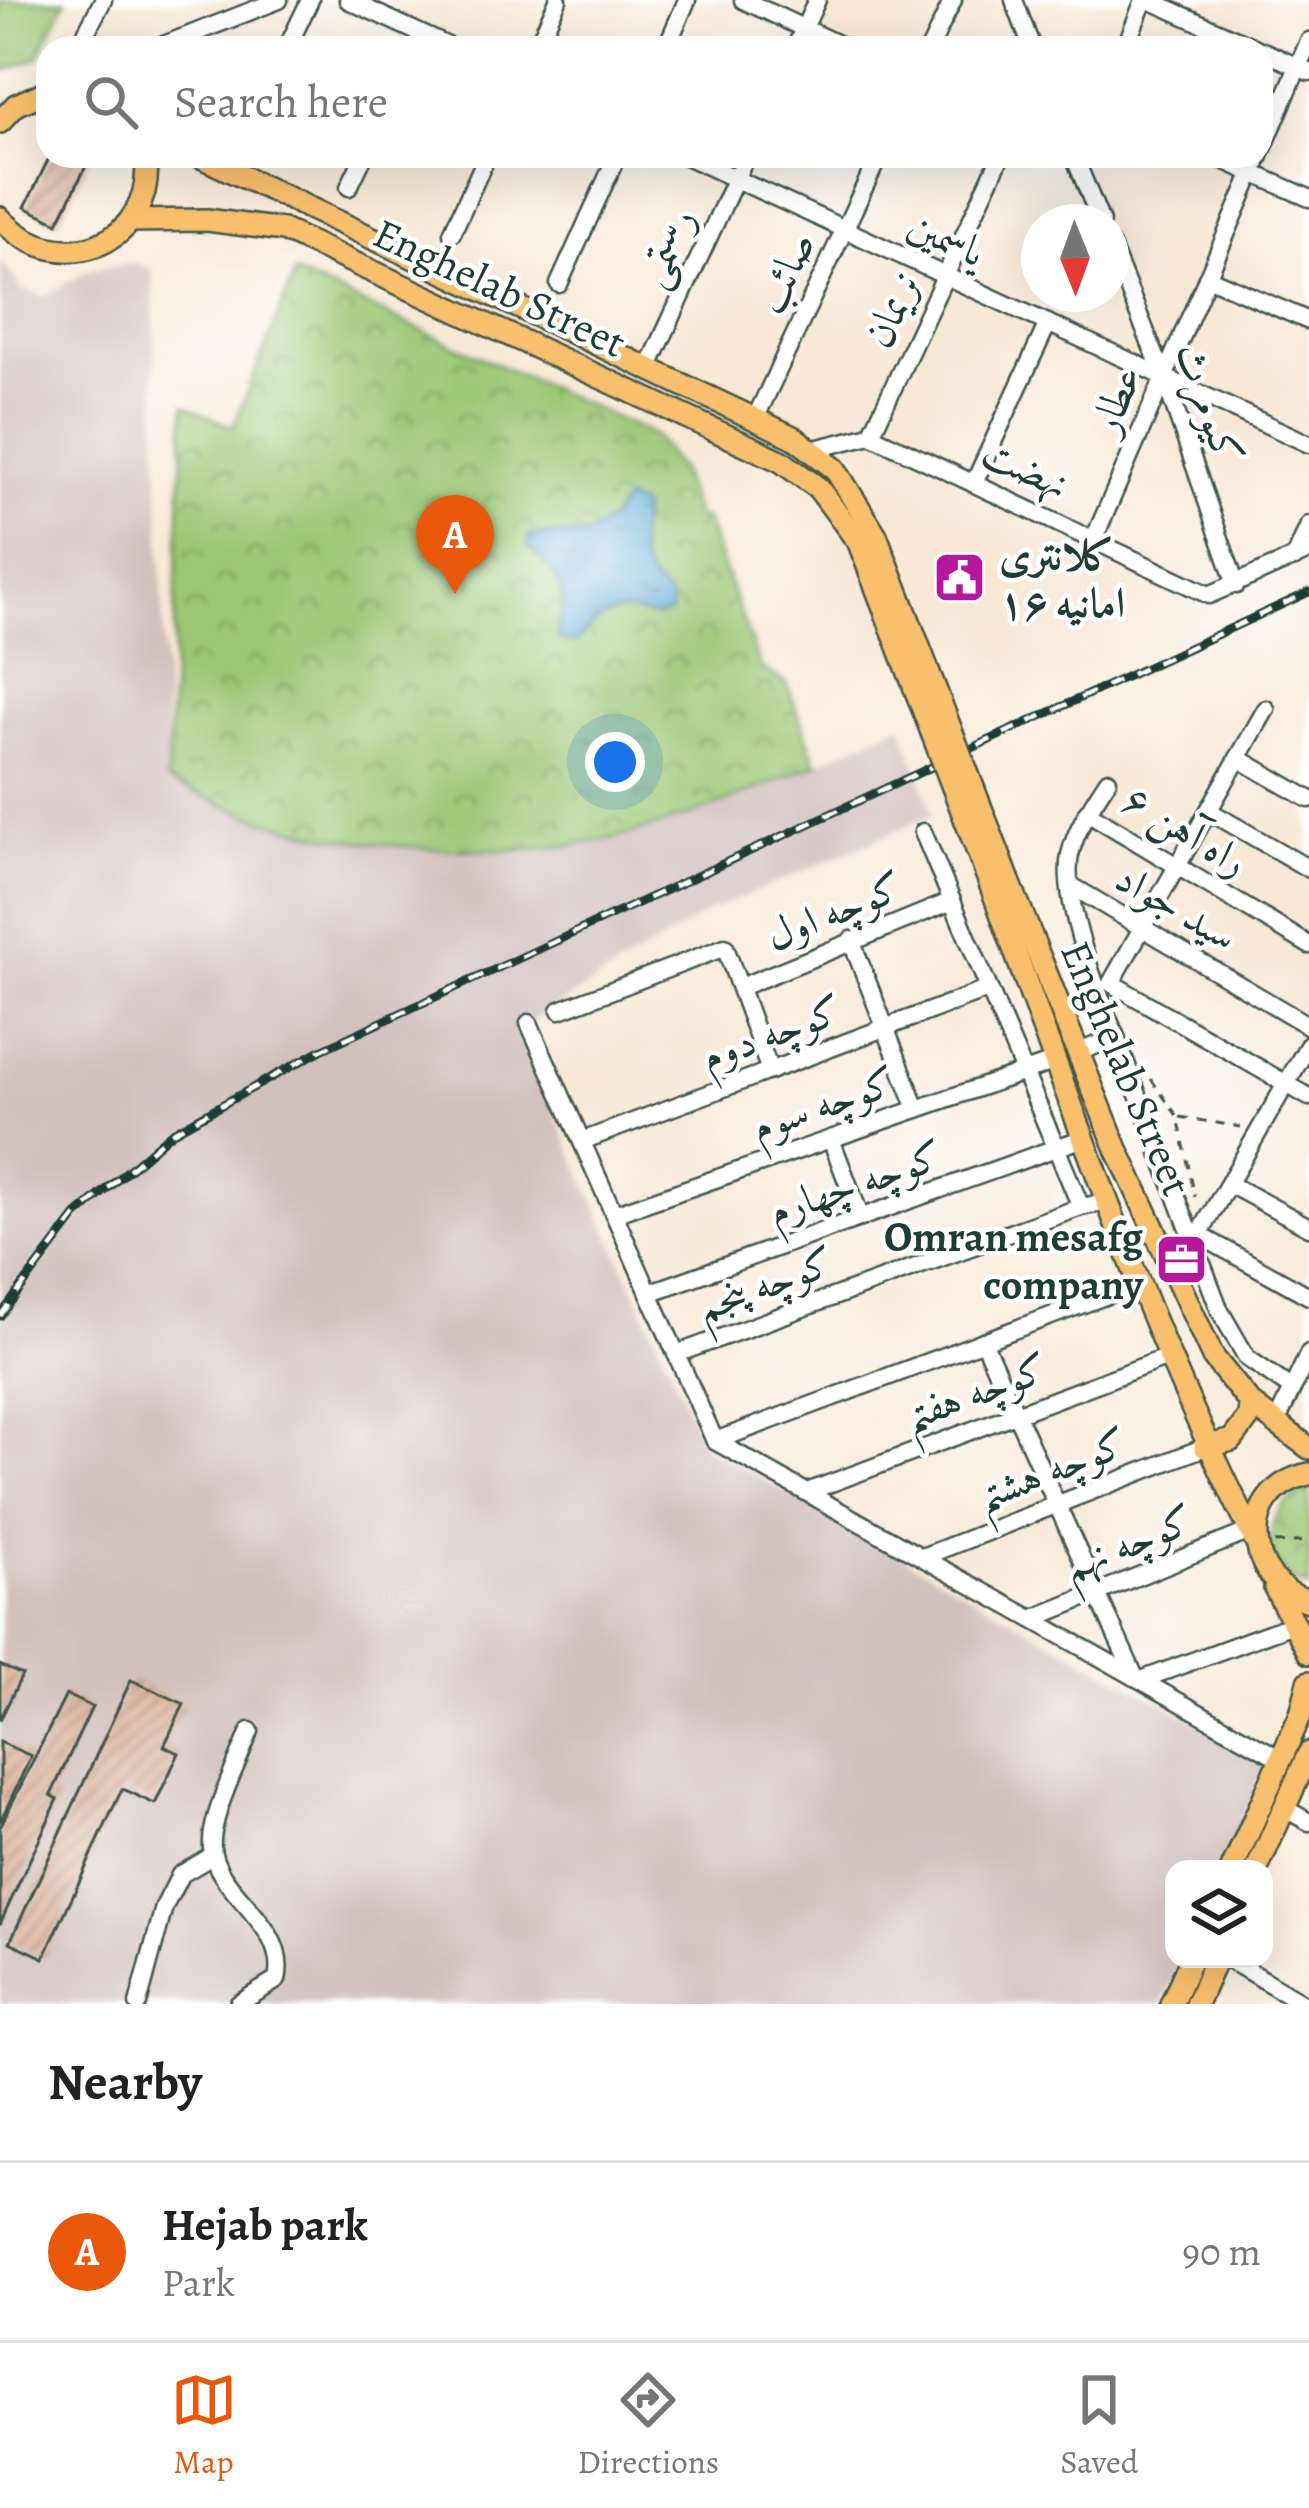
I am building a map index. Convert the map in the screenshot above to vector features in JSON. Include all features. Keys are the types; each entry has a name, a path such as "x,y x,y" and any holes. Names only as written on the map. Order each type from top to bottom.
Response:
{"main road":[{"path":"5,113 36,97"},
{"path":"0,218 38,247 63,252 112,239 143,199 145,168"},
{"name":"Enghelab Street","path":"224,168 755,419 835,469 876,535 1066,1057 1213,1357 1250,1403 1309,1448"},
{"name":"Enghelab Street","path":"130,221 207,220 283,230 781,461 818,488 860,542 1000,883"},
{"name":"Enghelab Street","path":"1066,1057 1084,1138 1137,1284 1205,1447 1260,1539 1265,1573 1309,1653"},
{"path":"1205,1447 1232,1440 1249,1417 1250,1403"},
{"path":"1260,1539 1256,1524 1272,1494 1309,1474"},
{"path":"1265,1573 1290,1595 1309,1601"},
{"path":"1236,1860 1309,1682"},
{"path":"1261,1860 1309,1753"},
{"path":"1171,2004 1187,1968"},
{"path":"1196,2004 1212,1968"}],"street":[{"path":"89,36 103,0"},
{"path":"187,36 279,0"},
{"path":"293,36 310,0"},
{"path":"348,0 409,36"},
{"path":"542,36 558,0"},
{"path":"671,36 687,0"},
{"path":"743,0 821,36"},
{"path":"800,36 817,0"},
{"path":"936,36 952,0"},
{"path":"1014,0 1028,36"},
{"path":"1130,36 1146,0 1228,36"},
{"name":"عطار","path":"1273,130 1304,69 1309,41"},
{"path":"1273,56 1304,69"},
{"path":"349,187 358,168"},
{"path":"452,233 482,168"},
{"path":"559,284 612,168"},
{"name":"یاسمین","path":"712,168 1309,444"},
{"name":"رستمی","path":"648,369 741,168"},
{"name":"صائب","path":"755,419 873,168"},
{"name":"نریمان","path":"872,435 996,168"},
{"path":"1079,168 1094,204"},
{"name":"عطار","path":"1094,539 1255,168"},
{"path":"1269,168 1309,198"},
{"path":"1207,277 1309,321"},
{"name":"کیومرث","path":"1129,290 1236,585"},
{"path":"974,483 1048,323"},
{"path":"811,451 872,435"},
{"name":"نهضت","path":"872,435 1214,596 1236,585"},
{"path":"1236,585 1302,555 1309,525"},
{"path":"1266,709 1111,983 1309,1097"},
{"path":"1238,758 1309,799"},
{"path":"1108,780 1087,812 1070,856 1070,885 1100,999 1196,1237 1220,1311 1247,1358 1292,1389"},
{"path":"1209,811 1309,869"},
{"name":"راه آهن ۶","path":"1087,812 1309,945"},
{"path":"923,832 1081,1207"},
{"name":"سید جواد","path":"1070,885 1309,1026"},
{"name":"کوچه اول","path":"743,986 952,901"},
{"path":"850,940 917,1109"},
{"path":"560,1010 725,947 743,986 770,1071"},
{"name":"کوچه دوم","path":"581,1141 986,990"},
{"path":"529,1023 715,1441 1281,1759"},
{"name":"کوچه سوم","path":"614,1214 1116,1037"},
{"path":"1196,1237 1309,1044"},
{"path":"831,1138 860,1218"},
{"name":"کوچه چهارم","path":"649,1293 1084,1138"},
{"path":"1229,1184 1309,1227"},
{"name":"کوچه پنجم","path":"676,1354 1081,1207 1107,1202"},
{"path":"1196,1237 1309,1296"},
{"path":"715,1441 1137,1284"},
{"path":"983,1341 1138,1678"},
{"path":"1276,1423 1309,1353"},
{"name":"کوچه هفتم","path":"807,1492 1168,1357"},
{"name":"کوچه هشتم","path":"922,1557 1205,1447"},
{"name":"کوچه نهم","path":"1032,1618 1260,1539"},
{"path":"1138,1678 1296,1623"},
{"path":"238,2004 277,1980 281,1964 268,1933 212,1856 211,1837 250,1731"},
{"path":"1284,1808 1309,1822"},
{"path":"138,2004 164,1907 180,1874 212,1856"},
{"path":"1243,1968 1304,2004"}],"path":[{"path":"1127,1060 1141,1065 1178,1117 1196,1237"},
{"path":"1178,1117 1260,1130"},
{"path":"1260,1539 1309,1540"}],"shaded area":[{"path":"0,259 22,290 44,296 91,269 134,263 152,270 168,781 270,822 382,846 495,849 714,808 902,725 933,815 708,912 517,1030 705,1447 1269,1763 1226,1860 1165,1860 1165,1968 1178,1968 1162,2004 0,2004"}],"green space":[{"path":"0,0 66,0 48,36 36,36 36,58 0,72"},
{"path":"295,273 653,435 680,471 696,516 706,521 760,667 787,684 817,764 662,825 609,839 529,849 438,849 307,832 257,818 167,781 185,405 233,427"},
{"path":"1309,1490 1309,1588 1281,1568 1271,1539 1280,1509"}],"water":[{"path":"625,500 642,507 640,557 649,577 670,597 671,611 662,616 609,615 576,642 560,641 562,593 555,576 528,546 529,535 586,535 608,522"}],"building":[{"path":"44,168 85,168 58,223 25,207"},
{"path":"0,1665 22,1675 0,1720"},
{"path":"131,1680 184,1704 164,1746 179,1753 155,1804 122,1789 44,1958 10,1942"},
{"path":"66,1695 92,1707 51,1795 58,1799 0,1924 0,1827"},
{"path":"0,1742 31,1756 0,1822"}],"railway":[{"path":"0,1316 76,1216 171,1133 321,1050 1309,592"}],"place":[{"name":"کلانتری ۱۶ امانیه","path":"960,578"},
{"name":"Hejab park","path":"455,594"},
{"name":"Omran mesafg company","path":"1182,1260"}]}
